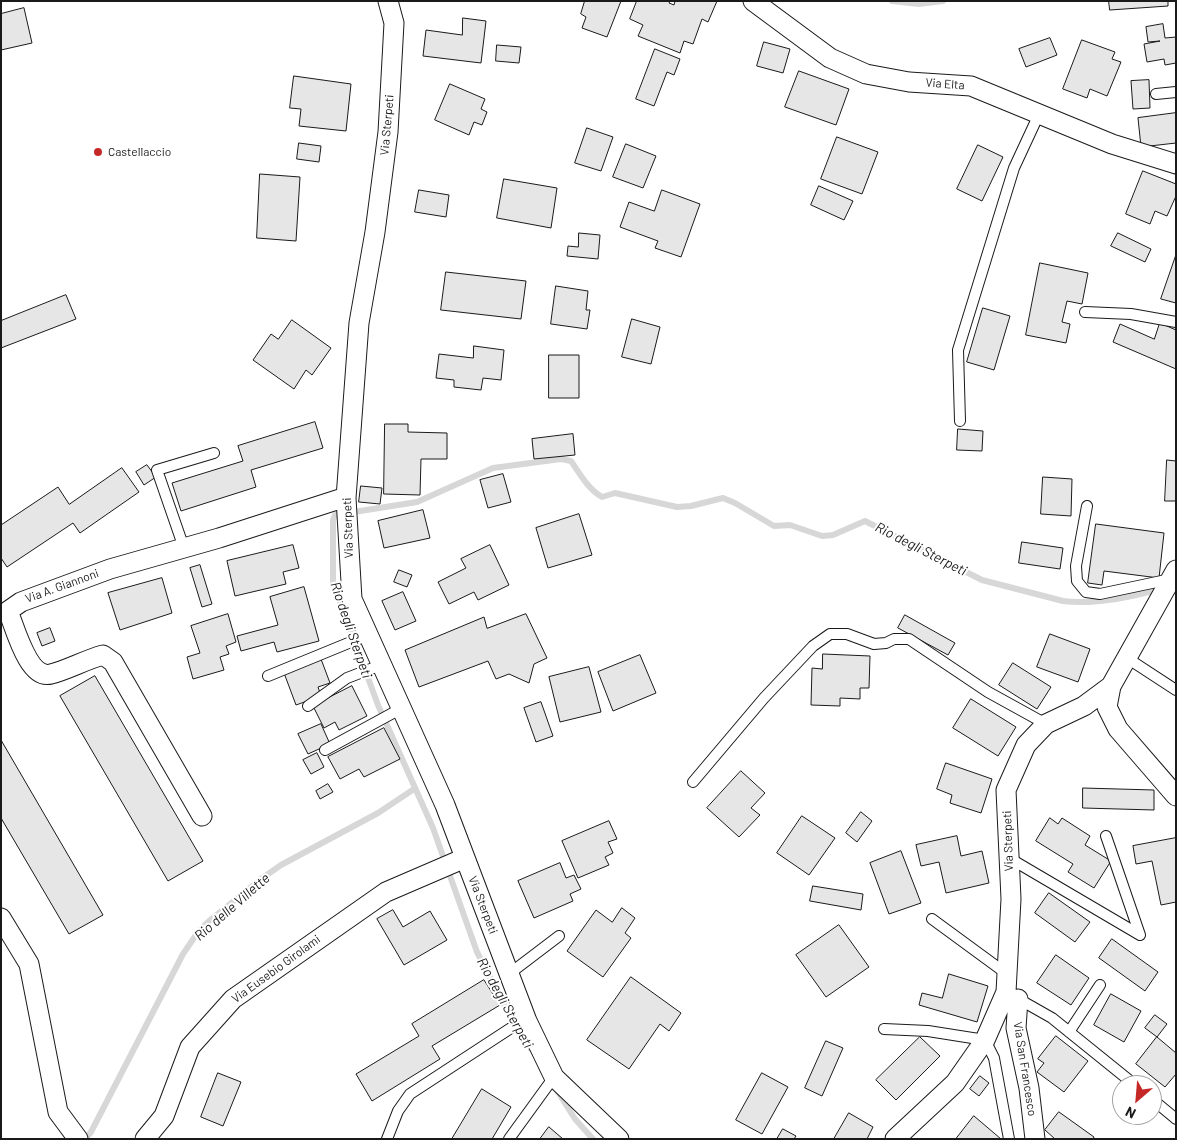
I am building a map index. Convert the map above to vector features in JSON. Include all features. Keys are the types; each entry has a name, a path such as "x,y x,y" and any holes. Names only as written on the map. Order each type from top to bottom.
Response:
{"street":[{"name":"Via Sterpeti","path":"388,1 394,23 388,132 375,232 359,323 346,497 352,599 378,666 510,974 521,1023 550,1081 619,1139"},
{"name":"Via Elta","path":"752,1 830,58 866,74 909,82 971,86 1040,112 1112,144 1176,164"},
{"name":"Via A. Giannoni","path":"202,816 113,662 103,656 79,662 49,675 37,672 29,663 8,611 20,602 110,569 184,548 346,497"},
{"name":"Via Sterpeti","path":"895,1139 955,1084 985,1040 1010,988 1011,898 1006,790 1026,745 1046,724 1084,706 1111,686 1170,585"},
{"path":"1111,686 1107,707 1118,729 1176,796"},
{"name":"Via Eusebio Girolami","path":"145,1139 164,1116 190,1047 233,999 386,892 460,859"},
{"path":"1,918 29,964 58,1112 78,1139"},
{"name":"Via San Francesco","path":"1010,988 1016,1028 1029,1088 1035,1139"}],"lane":[{"path":"1156,94 1176,92"},
{"path":"960,421 958,350 1014,168 1040,112"},
{"path":"1085,312 1131,314 1176,322"},
{"path":"184,548 157,470 214,453"},
{"path":"1087,506 1076,566 1077,581 1086,592 1100,594 1170,585"},
{"path":"693,782 764,698 813,646 830,634 847,634 874,644 886,643 894,639 908,639 988,692 1046,724"},
{"path":"268,676 366,636"},
{"path":"1127,658 1176,690"},
{"path":"308,706 347,678 378,666"},
{"path":"325,750 398,711"},
{"path":"1009,858 1140,935 1106,836"},
{"path":"932,919 1010,988 1052,1018 1123,1075"},
{"path":"510,974 559,936"},
{"path":"1069,1032 1100,985"},
{"path":"387,1139 398,1111 410,1094 521,1023"},
{"path":"884,1029 928,1030 985,1040 994,1058 1009,1139"},
{"path":"508,1139 550,1081"},
{"path":"1162,1107 1176,1119"}],"building":[{"path":"585,1 621,1 607,37 582,28 586,17 581,14"},
{"path":"637,1 670,1 669,3 674,5 675,1 717,1 708,22 702,19 693,44 684,41 680,53 638,36 643,25 630,19"},
{"path":"1109,1 1168,1 1168,6 1110,10"},
{"path":"24,8 32,43 1,50 1,14"},
{"path":"463,18 486,21 481,63 423,56 426,30 462,35"},
{"path":"1163,24 1165,38 1176,37 1176,63 1165,65 1164,59 1147,62 1144,44 1160,41 1148,42 1146,27"},
{"path":"1050,38 1057,55 1026,67 1019,49"},
{"path":"1082,40 1115,52 1112,59 1121,62 1107,96 1090,89 1087,98 1063,89"},
{"path":"764,42 790,49 783,73 757,66"},
{"path":"497,45 521,47 519,63 496,61"},
{"path":"655,49 680,59 674,75 667,72 654,106 636,99"},
{"path":"799,71 849,89 836,125 785,107"},
{"path":"294,76 351,84 346,131 299,126 301,109 290,108"},
{"path":"1149,80 1150,108 1133,109 1131,81"},
{"path":"450,84 485,99 481,109 487,112 482,125 474,122 469,135 435,120"},
{"path":"1176,113 1176,143 1141,147 1138,118"},
{"path":"587,128 613,137 601,171 575,163"},
{"path":"837,137 878,152 862,194 821,179"},
{"path":"299,143 321,146 319,162 297,159"},
{"path":"626,144 656,156 643,188 613,177"},
{"path":"978,145 1003,157 982,201 957,189"},
{"path":"1143,171 1176,184 1176,196 1167,216 1155,211 1150,224 1126,214"},
{"path":"260,174 300,177 296,241 257,238"},
{"path":"504,179 557,188 551,228 497,218"},
{"path":"819,186 853,201 844,220 811,205"},
{"path":"419,190 449,195 446,217 415,212"},
{"path":"662,190 700,204 681,257 655,248 658,241 620,227 629,202 654,211"},
{"path":"579,233 600,235 598,259 567,256 568,246 578,247"},
{"path":"1118,233 1151,249 1145,262 1111,246"},
{"path":"1176,255 1176,303 1161,299"},
{"path":"1040,263 1088,273 1082,304 1067,301 1062,322 1070,324 1066,343 1026,335"},
{"path":"446,272 526,281 521,319 441,310"},
{"path":"556,286 588,291 586,310 590,310 587,329 551,324"},
{"path":"66,295 76,319 1,348 1,321"},
{"path":"983,308 1010,316 994,370 967,362"},
{"path":"632,319 660,327 651,364 622,357"},
{"path":"292,320 331,348 312,375 306,370 294,389 253,360 271,334 278,339"},
{"path":"1160,323 1176,330 1176,369 1113,342 1120,324 1154,339"},
{"path":"474,346 504,350 501,380 483,378 481,390 454,387 454,380 436,378 439,354 473,358"},
{"path":"549,355 579,355 579,398 549,398"},
{"path":"315,422 323,448 251,470 256,487 181,511 172,483 243,461 238,446"},
{"path":"385,424 408,424 408,432 447,433 447,459 421,459 420,495 384,494"},
{"path":"958,429 983,431 982,451 957,450"},
{"path":"573,434 575,455 534,459 532,439"},
{"path":"1167,460 1176,461 1176,501 1165,501"},
{"path":"147,465 156,477 144,485 136,472"},
{"path":"122,468 139,492 80,533 73,523 7,567 1,558 1,525 58,487 69,504"},
{"path":"503,474 511,502 488,508 480,480"},
{"path":"1043,477 1072,479 1071,516 1041,514"},
{"path":"361,486 382,488 380,504 359,502"},
{"path":"423,510 430,538 384,548 378,521"},
{"path":"579,514 592,555 548,568 536,528"},
{"path":"1096,524 1164,533 1159,578 1104,571 1102,585 1088,583"},
{"path":"1022,542 1063,548 1060,569 1019,563"},
{"path":"293,545 299,568 283,572 286,584 235,596 227,561"},
{"path":"490,545 509,585 478,600 474,592 449,604 438,582 466,568 461,559"},
{"path":"200,565 212,604 202,607 190,568"},
{"path":"399,570 412,575 407,587 394,582"},
{"path":"162,578 172,613 120,630 108,593"},
{"path":"304,587 319,641 277,652 274,642 241,651 237,636 278,625 270,597"},
{"path":"403,592 416,621 395,630 382,601"},
{"path":"228,614 236,642 226,646 229,654 220,657 224,670 193,679 187,657 200,653 191,626"},
{"path":"526,614 547,658 534,664 529,683 509,674 496,679 488,661 419,687 405,650 484,617 487,628"},
{"path":"905,615 955,643 948,655 898,628"},
{"path":"50,628 55,641 42,646 37,633"},
{"path":"1050,634 1090,649 1078,682 1037,667"},
{"path":"823,654 870,656 869,688 860,688 860,699 840,698 840,706 811,705 812,668 822,669"},
{"path":"640,655 656,693 613,711 598,672"},
{"path":"321,659 330,683 318,687 321,696 296,705 284,673"},
{"path":"1013,663 1051,687 1037,709 999,685"},
{"path":"589,667 601,712 560,722 549,677"},
{"path":"95,676 203,861 168,881 60,696"},
{"path":"352,686 367,716 339,730 335,722 324,728 313,706"},
{"path":"971,699 1016,727 998,756 953,728"},
{"path":"541,702 553,736 536,742 524,708"},
{"path":"321,724 330,744 308,754 298,734"},
{"path":"384,728 400,759 364,777 359,769 340,779 328,757"},
{"path":"1,740 103,915 69,934 1,818"},
{"path":"317,753 324,767 311,774 303,760"},
{"path":"946,763 992,779 981,813 950,803 952,795 937,789"},
{"path":"741,771 765,793 751,808 760,815 739,837 707,808"},
{"path":"328,784 333,792 320,799 316,791"},
{"path":"1083,788 1154,790 1154,810 1083,808"},
{"path":"861,812 872,821 857,842 846,833"},
{"path":"802,816 835,838 809,875 777,853"},
{"path":"1050,818 1058,824 1062,818 1090,836 1085,845 1111,861 1094,888 1068,872 1073,864 1036,841"},
{"path":"609,821 617,839 608,842 613,853 605,857 609,865 578,878 562,841"},
{"path":"957,836 961,856 982,851 989,883 946,893 939,862 921,866 916,845"},
{"path":"1176,838 1176,902 1161,905 1152,861 1136,864 1133,846"},
{"path":"901,851 921,903 889,914 870,863"},
{"path":"560,863 566,878 574,875 581,889 570,894 573,901 534,918 518,881"},
{"path":"813,886 863,894 861,910 810,901"},
{"path":"1049,893 1090,922 1075,942 1035,913"},
{"path":"622,908 635,918 625,933 631,938 603,977 567,951 596,910 612,922"},
{"path":"393,910 403,927 430,911 447,940 404,965 377,919"},
{"path":"839,925 869,967 826,997 796,955"},
{"path":"1112,939 1158,972 1145,991 1099,958"},
{"path":"1056,955 1089,978 1071,1005 1037,983"},
{"path":"949,974 988,986 977,1022 919,1005 922,993 942,998"},
{"path":"631,977 681,1013 669,1031 660,1024 629,1069 587,1040"},
{"path":"484,980 500,1005 432,1046 440,1059 372,1101 356,1074 419,1036 412,1024"},
{"path":"1111,994 1141,1011 1124,1042 1094,1025"},
{"path":"1155,1015 1167,1024 1157,1037 1145,1028"},
{"path":"1056,1036 1088,1061 1064,1092 1037,1072 1044,1063 1038,1059"},
{"path":"920,1037 940,1056 896,1100 876,1080"},
{"path":"1157,1037 1176,1053 1176,1074 1165,1087 1162,1085 1162,1075 1150,1075 1136,1064"},
{"path":"826,1041 843,1048 822,1096 805,1088"},
{"path":"218,1073 241,1082 223,1126 201,1117"},
{"path":"762,1073 788,1087 762,1134 736,1120"},
{"path":"980,1076 989,1083 979,1096 970,1089"},
{"path":"482,1089 511,1107 492,1139 452,1139"},
{"path":"1059,1112 1094,1137 1093,1139 1055,1139 1045,1130"},
{"path":"849,1113 873,1127 867,1139 834,1139"},
{"path":"974,1116 1001,1139 956,1139"},
{"path":"549,1127 563,1139 540,1139"},
{"path":"783,1129 796,1136 794,1139 777,1139"}],"waterway":[{"path":"892,1 919,4 943,1"},
{"name":"Rio degli Sterpeti","path":"531,1049 508,1012 477,952 433,828 378,705 333,583 333,520 335,515 417,502 493,468 561,459 571,461 588,486 602,497 615,493 677,507 691,506 723,498 774,526 790,525 822,536 833,535 865,521 982,580 1063,601 1099,601 1160,589"},
{"name":"Rio delle Villette","path":"85,1139 91,1132 183,954 198,932 261,879 281,865 378,813 414,789"},
{"name":"Rio degli Sterpeti","path":"556,1089 575,1119 593,1139"}],"place":[{"name":"Castellaccio","path":"98,152"}]}
